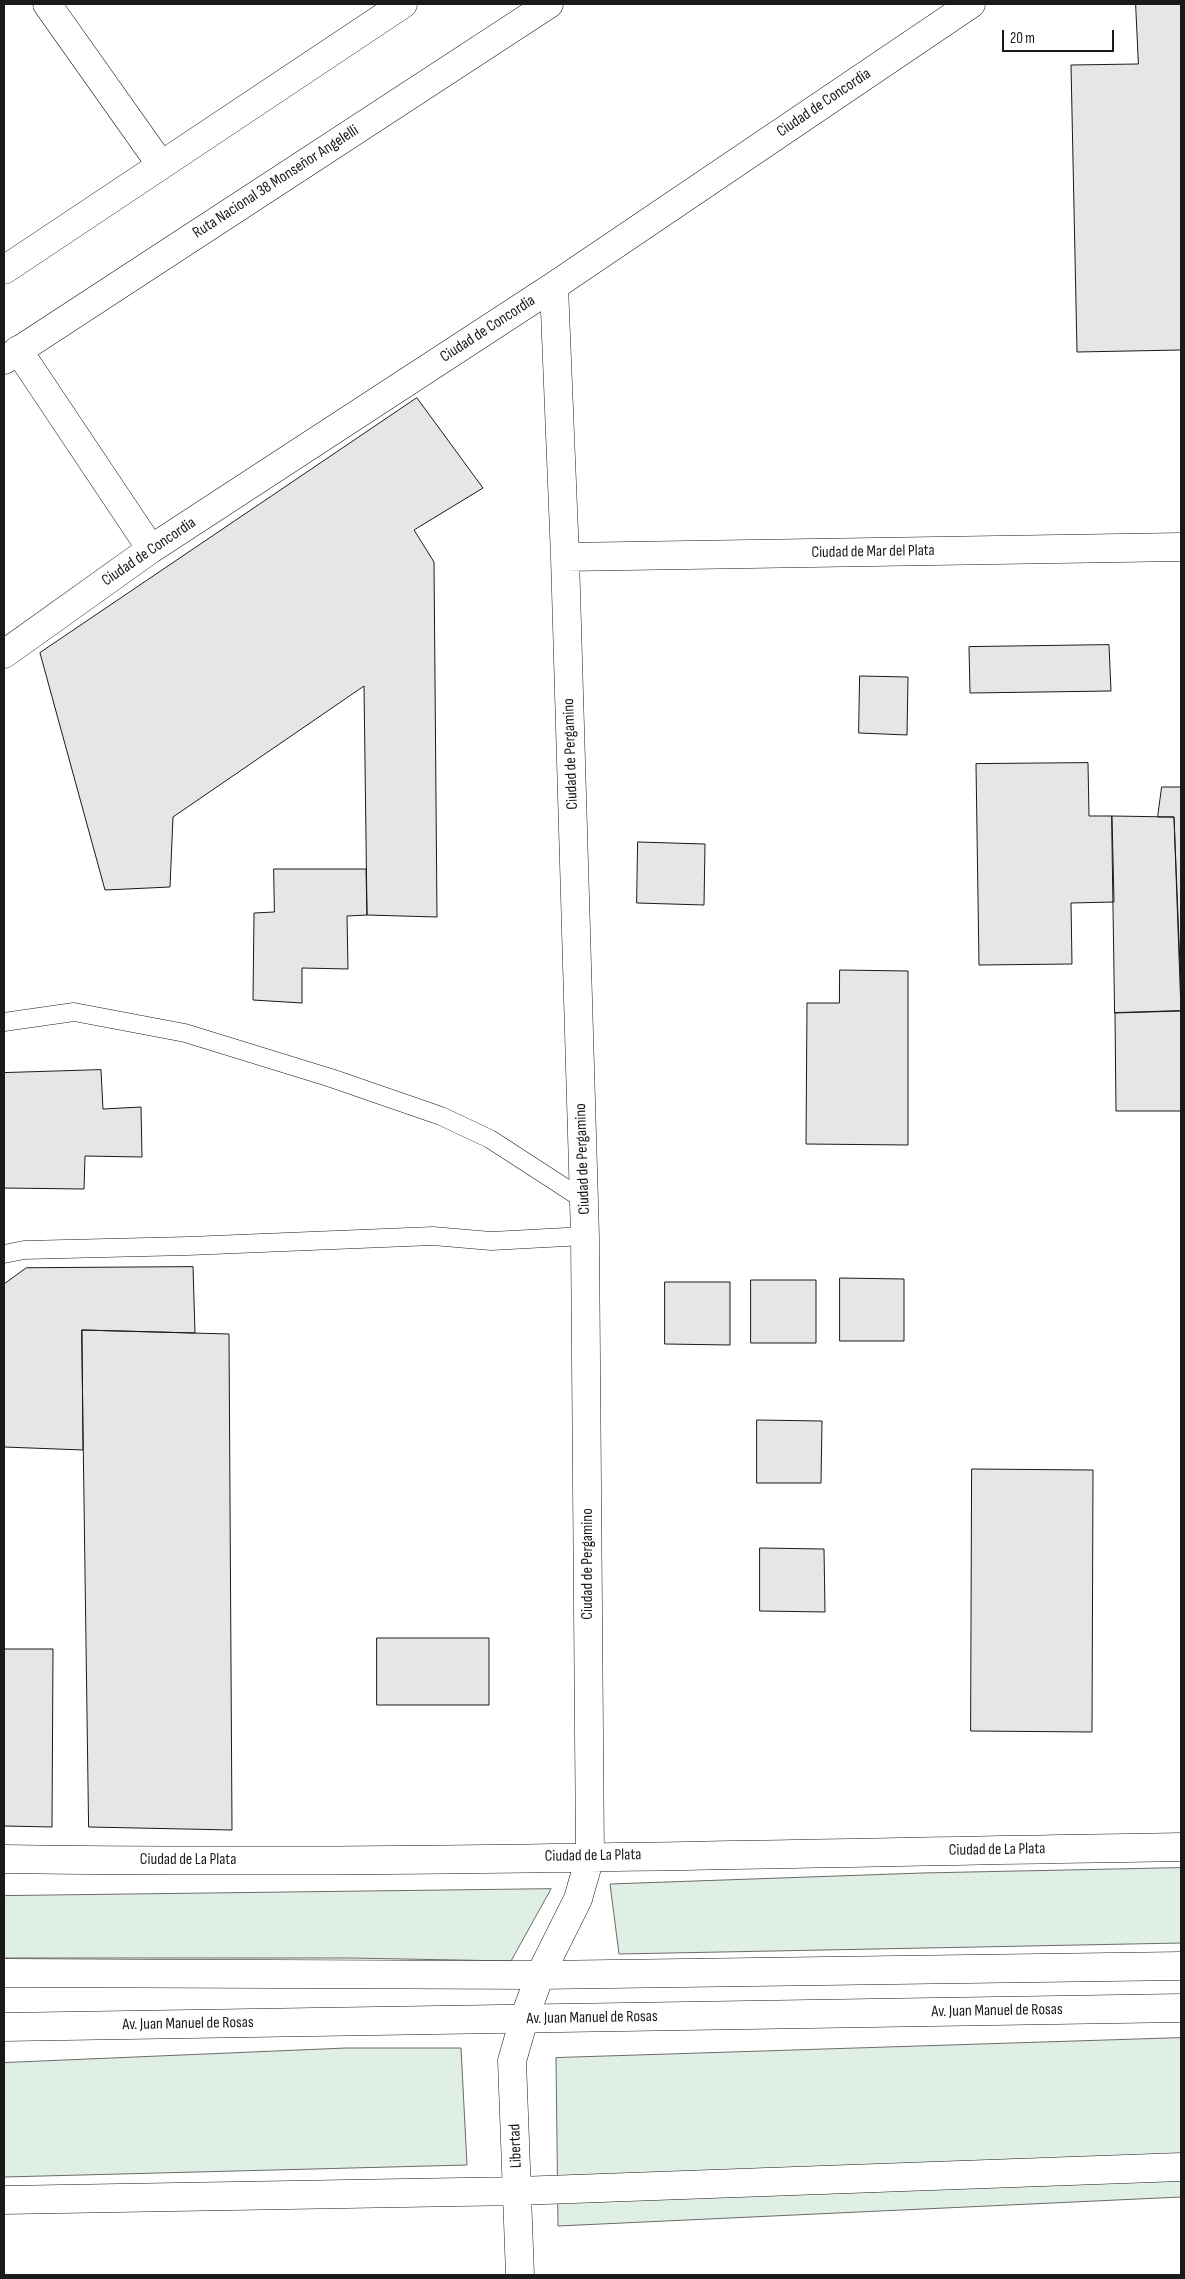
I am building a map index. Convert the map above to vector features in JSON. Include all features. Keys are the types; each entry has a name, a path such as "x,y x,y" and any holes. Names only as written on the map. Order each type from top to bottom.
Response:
{"main road":[{"path":"47,4 162,165"},
{"path":"4,270 402,4"},
{"name":"Ruta Nacional 38 Monseñor Angelelli","path":"11,355 549,4"},
{"name":"Ciudad de Concordia","path":"4,654 151,549 554,286 971,4"},
{"name":"Ciudad de Pergamino","path":"524,2019 540,1975 578,1899 590,1857 585,1236 566,557 554,286"},
{"path":"11,355 151,549"},
{"name":"Ciudad de Mar del Plata","path":"566,557 1181,547"},
{"name":"Ciudad de La Plata","path":"4,1859 118,1861 590,1857 1181,1847"},
{"path":"4,1973 540,1975 1181,1966"},
{"name":"Av. Juan Manuel de Rosas","path":"4,2027 1181,2008"},
{"name":"Libertad","path":"520,2275 512,2060 524,2019"},
{"path":"4,2200 518,2191 1181,2167"}],"lane":[{"path":"4,1022 74,1012 194,1036 331,1078 441,1116 490,1139 584,1200"},
{"path":"4,1254 24,1250 188,1246 433,1236 491,1241 585,1236"}],"green space":[{"path":"1181,1868 1181,1943 619,1954 610,1884 922,1873"},
{"path":"551,1889 511,1961 349,1958 4,1958 4,1896"},
{"path":"1181,2038 1181,2197 558,2226 556,2058"},
{"path":"346,2048 461,2048 467,2165 4,2177 4,2063"}],"building":[{"path":"1136,4 1181,4 1181,350 1077,352 1071,65 1138,64"},
{"path":"417,398 483,488 414,530 434,562 437,917 367,915 364,686 173,817 170,887 105,890 40,653"},
{"path":"1109,645 1111,691 970,693 969,647"},
{"path":"860,676 908,677 907,735 859,733"},
{"path":"1088,763 1089,816 1112,816 1114,902 1071,903 1072,964 979,965 976,764"},
{"path":"1162,787 1181,787 1181,991 1174,817 1158,817"},
{"path":"1112,816 1174,817 1181,1011 1115,1013"},
{"path":"638,842 705,844 704,905 637,903"},
{"path":"274,869 366,869 367,915 347,916 348,969 302,968 302,1003 253,1000 254,913 274,912"},
{"path":"840,970 908,971 908,1145 806,1144 807,1003 839,1003"},
{"path":"1181,1011 1181,1111 1116,1111 1115,1013"},
{"path":"101,1070 103,1109 141,1107 142,1157 85,1156 84,1189 4,1188 4,1073"},
{"path":"193,1267 195,1333 82,1330 83,1450 4,1447 4,1284 26,1268"},
{"path":"840,1278 904,1279 904,1341 840,1341"},
{"path":"751,1280 816,1280 816,1343 751,1343"},
{"path":"665,1282 730,1282 730,1345 665,1344"},
{"path":"82,1330 229,1334 232,1830 89,1827"},
{"path":"757,1420 822,1421 821,1483 757,1483"},
{"path":"972,1469 1093,1470 1092,1732 971,1731"},
{"path":"760,1548 824,1549 825,1612 760,1611"},
{"path":"377,1638 489,1638 489,1705 377,1705"},
{"path":"4,1649 53,1649 52,1827 4,1826"}]}
